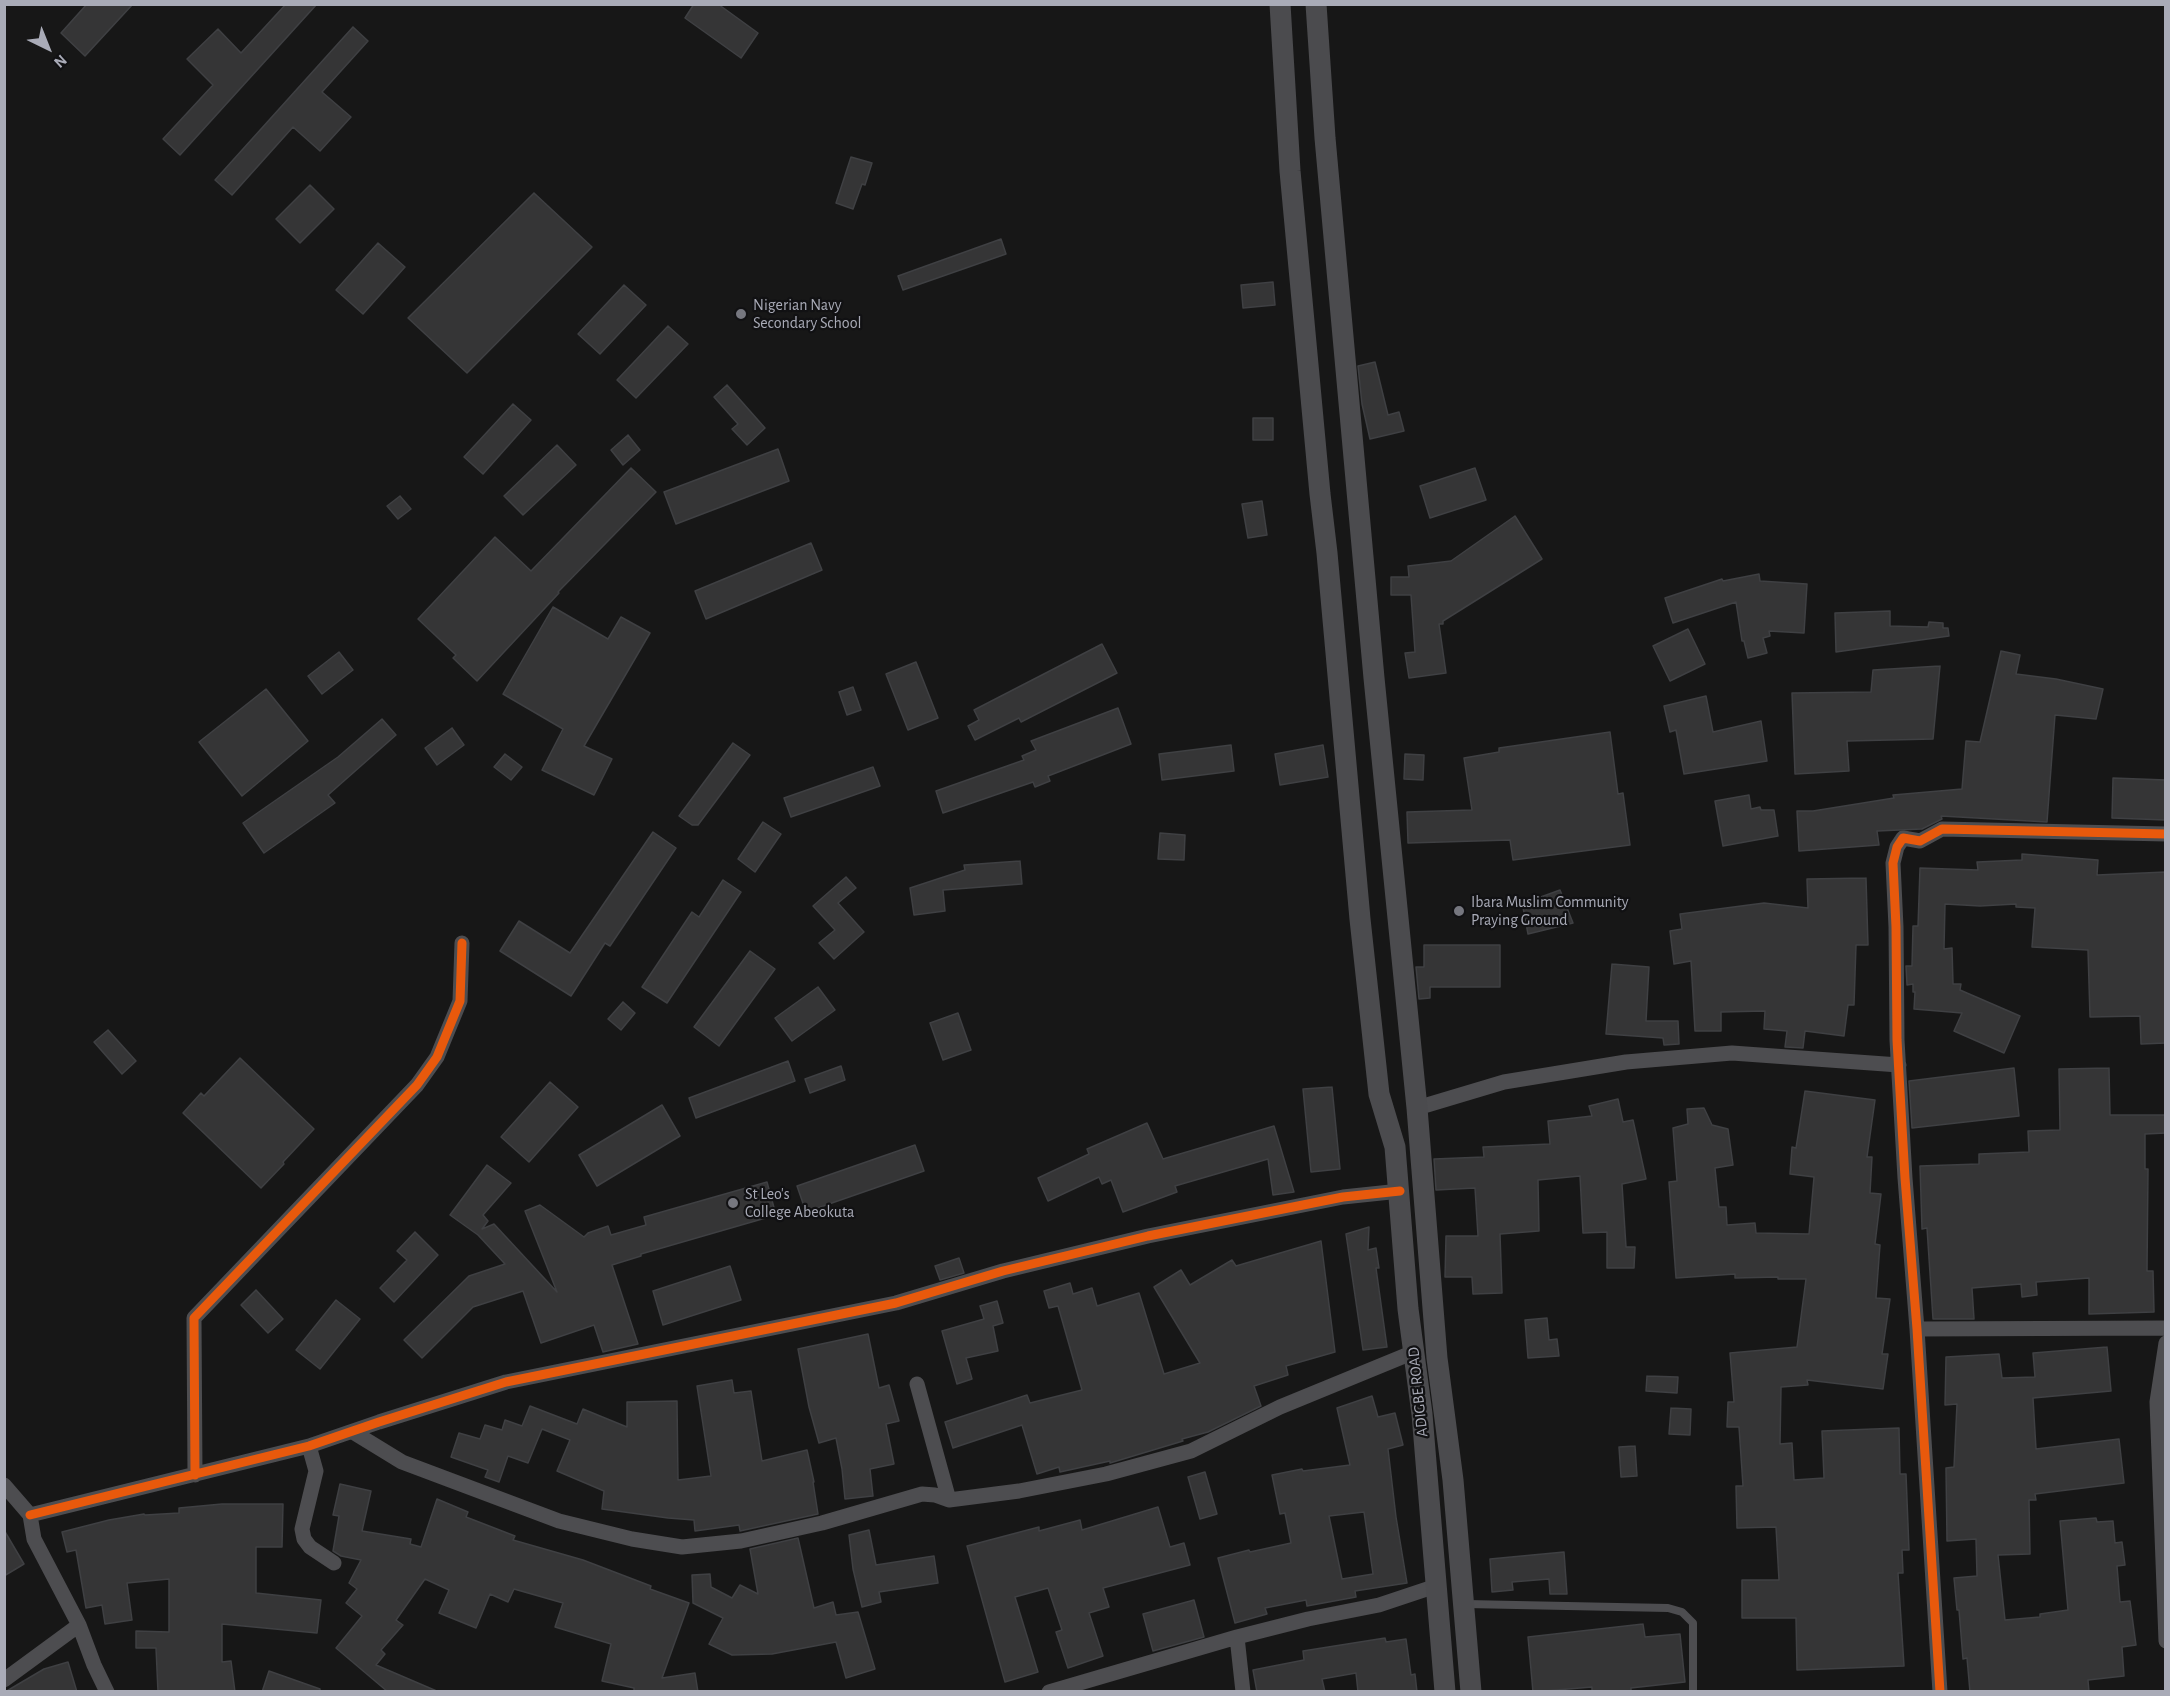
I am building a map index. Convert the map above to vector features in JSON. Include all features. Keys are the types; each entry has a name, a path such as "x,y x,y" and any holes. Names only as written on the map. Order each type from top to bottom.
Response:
{"main road":[{"name":"ADIGBE ROAD","path":"1280,4 1290,171 1360,919 1379,1094 1395,1147 1400,1191 1408,1309 1422,1414 1445,1692"},
{"path":"1316,4 1325,138 1375,689 1417,1108 1437,1358 1453,1480 1465,1604 1471,1692"}],"street":[{"path":"1940,1692 1899,1065 1893,863 1897,847 1903,838 1920,842 1941,830 2166,834"},
{"path":"195,1475 194,1318 417,1085 437,1057 460,1002 462,943"},
{"path":"1417,1108 1504,1082 1638,1061 1732,1053 1899,1065"},
{"path":"30,1515 309,1446 506,1383 896,1303 1003,1271 1148,1236 1343,1197 1400,1191"},
{"path":"1917,1329 2166,1328"},
{"path":"2166,1343 2157,1402 2166,1641"},
{"path":"353,1432 402,1462 559,1521 632,1539 682,1547 752,1539 822,1523 922,1494 950,1500 1019,1491 1106,1474 1191,1450 1280,1407 1414,1352"},
{"path":"917,1384 950,1500"},
{"path":"309,1446 316,1471 302,1529 304,1539 310,1547 334,1563"},
{"path":"6,1487 30,1515 34,1539 79,1625 107,1692"},
{"path":"1049,1692 1237,1637 1308,1619 1379,1605 1436,1586"},
{"path":"4,1680 79,1625"},
{"path":"1237,1637 1243,1692"}],"lane":[{"path":"1465,1604 1668,1608 1682,1612 1693,1623 1693,1692"}],"building":[{"path":"87,4 133,4 85,56 61,33"},
{"path":"286,4 317,4 180,155 163,139 213,85 187,59 218,29 241,53"},
{"path":"694,4 718,4 758,33 741,58 685,18"},
{"path":"353,27 368,41 322,92 351,117 320,151 293,127 232,195 215,180"},
{"path":"851,157 872,163 865,185 862,184 853,209 836,203"},
{"path":"310,185 334,209 300,243 276,219"},
{"path":"534,193 592,247 467,373 408,318"},
{"path":"1001,239 1006,254 903,290 898,276"},
{"path":"378,243 405,267 363,314 336,290"},
{"path":"1273,282 1275,305 1243,308 1241,285"},
{"path":"624,285 646,305 600,354 578,334"},
{"path":"668,326 688,344 636,398 617,380"},
{"path":"1375,362 1388,415 1399,412 1404,431 1370,439 1362,404 1358,366"},
{"path":"727,385 765,428 747,445 732,429 738,424 714,397"},
{"path":"513,404 531,420 483,474 464,457"},
{"path":"1253,418 1273,418 1273,440 1253,440"},
{"path":"628,435 640,450 623,465 611,450"},
{"path":"557,445 576,465 523,515 504,496"},
{"path":"778,449 789,481 676,524 664,492"},
{"path":"631,468 656,492 558,592 477,681 453,658 456,655 418,619 495,537 531,571"},
{"path":"1475,468 1486,500 1430,518 1420,486"},
{"path":"400,496 411,509 398,519 387,506"},
{"path":"1262,501 1267,535 1248,538 1242,504"},
{"path":"1515,516 1542,559 1443,621 1443,624 1439,624 1446,673 1409,678 1405,653 1415,652 1411,595 1391,595 1391,577 1409,577 1408,566 1451,561"},
{"path":"811,543 822,570 706,619 695,591"},
{"path":"1759,574 1760,581 1807,584 1804,633 1769,631 1770,636 1763,638 1767,653 1748,658 1744,641 1742,641 1736,602 1673,623 1665,598 1722,579 1723,581"},
{"path":"553,607 608,639 621,617 650,633 584,746 612,759 594,795 542,770 563,729 503,694"},
{"path":"1890,611 1890,626 1928,627 1929,622 1943,623 1943,628 1948,628 1949,636 1836,652 1835,613"},
{"path":"1688,629 1705,664 1670,681 1653,646"},
{"path":"1102,644 1117,673 1021,722 1019,718 975,740 968,726 979,720 974,710"},
{"path":"2001,651 2020,655 2016,674 2056,679 2103,689 2096,719 2055,715 2047,822 1941,816 1942,819 1922,829 1877,831 1879,845 1799,851 1797,811 1813,811 1894,798 1893,795 1962,789 1966,741 1980,742"},
{"path":"339,652 353,670 322,694 308,676"},
{"path":"916,662 938,718 908,730 886,674"},
{"path":"1940,666 1933,739 1847,741 1849,771 1795,774 1792,693 1871,692 1873,670"},
{"path":"853,687 861,710 847,715 839,692"},
{"path":"266,689 308,741 242,796 199,742"},
{"path":"1706,696 1713,732 1761,721 1767,761 1684,774 1676,730 1670,732 1664,706"},
{"path":"1118,708 1131,744 1048,776 1050,781 1035,787 1033,782 943,813 936,791 1024,760 1022,756 1036,750 1031,741"},
{"path":"382,719 396,735 328,795 335,803 264,853 243,823 338,757"},
{"path":"452,728 464,745 437,765 425,748"},
{"path":"1610,732 1618,794 1623,793 1630,845 1513,860 1510,840 1408,843 1407,812 1472,810 1464,758 1499,752 1499,748"},
{"path":"733,743 750,755 698,825 692,825 679,816"},
{"path":"1231,745 1234,771 1162,780 1159,754"},
{"path":"1323,745 1328,777 1280,785 1275,754"},
{"path":"505,754 522,767 511,780 494,767"},
{"path":"1405,754 1424,755 1423,780 1404,779"},
{"path":"873,767 880,786 791,817 784,798"},
{"path":"2113,778 2166,780 2166,820 2112,818"},
{"path":"1749,795 1751,809 1760,807 1761,810 1774,810 1778,836 1723,846 1715,801"},
{"path":"763,822 781,834 755,872 738,859"},
{"path":"653,832 676,848 610,946 605,943 571,996 500,951 519,921 570,953"},
{"path":"1160,833 1185,835 1184,860 1158,859"},
{"path":"2022,854 2098,860 2097,875 2166,872 2166,1043 2141,1044 2140,1016 2090,1017 2088,950 2032,947 2035,908 2016,907 2016,904 1980,906 1945,904 1944,949 1952,948 1953,984 1961,984 1960,990 2020,1016 2004,1053 1954,1031 1962,1013 1914,1009 1915,992 1913,992 1913,984 1907,985 1906,966 1912,966 1913,926 1918,926 1920,868 1978,870 1977,862 2022,860"},
{"path":"1020,861 1022,884 943,890 945,911 914,915 910,888 965,870 964,865"},
{"path":"846,877 856,888 838,903 864,932 834,959 819,943 835,930 813,906"},
{"path":"1866,878 1868,945 1856,945 1854,1005 1848,1005 1844,1036 1805,1031 1803,1048 1785,1047 1787,1031 1764,1029 1765,1011 1721,1012 1721,1031 1695,1031 1691,961 1674,964 1670,931 1682,929 1680,914 1764,903 1808,908 1807,879"},
{"path":"723,880 741,892 667,1003 642,987 692,912 699,917"},
{"path":"1560,890 1573,923 1528,934 1522,902"},
{"path":"1424,945 1500,945 1500,987 1430,987 1430,998 1419,999 1416,967 1424,967"},
{"path":"750,951 775,969 719,1046 694,1027"},
{"path":"1612,964 1649,967 1646,1021 1678,1021 1679,1044 1664,1045 1663,1038 1606,1034"},
{"path":"818,987 835,1010 792,1041 775,1018"},
{"path":"623,1002 635,1013 621,1030 608,1019"},
{"path":"958,1013 971,1050 943,1060 930,1023"},
{"path":"108,1030 136,1061 122,1074 94,1042"},
{"path":"240,1058 314,1129 261,1188 183,1113 201,1093 204,1096"},
{"path":"788,1061 795,1081 696,1118 689,1098"},
{"path":"841,1066 845,1080 810,1093 805,1079"},
{"path":"2014,1068 2019,1116 1912,1128 1909,1081"},
{"path":"2109,1068 2110,1115 2166,1115 2166,1133 2145,1134 2145,1169 2148,1169 2147,1271 2153,1271 2154,1312 2089,1314 2089,1278 2036,1282 2037,1295 2022,1297 2021,1284 1972,1288 1974,1319 1933,1319 1927,1228 1922,1229 1920,1166 1979,1164 1979,1154 2029,1152 2028,1131 2060,1130 2059,1069"},
{"path":"550,1082 578,1107 529,1162 501,1137"},
{"path":"1332,1087 1340,1169 1311,1172 1303,1089"},
{"path":"1805,1091 1875,1100 1867,1157 1872,1157 1870,1193 1881,1194 1875,1244 1880,1245 1876,1298 1890,1299 1882,1354 1888,1354 1883,1389 1807,1380 1808,1385 1781,1387 1780,1444 1792,1443 1794,1480 1824,1478 1822,1431 1899,1428 1900,1474 1906,1474 1909,1550 1902,1550 1903,1573 1898,1573 1904,1666 1797,1670 1796,1618 1742,1618 1742,1580 1779,1580 1776,1527 1737,1528 1736,1486 1743,1486 1739,1427 1727,1427 1728,1402 1734,1402 1730,1353 1797,1347 1806,1279 1735,1278 1735,1274 1676,1278 1669,1182 1677,1181 1673,1128 1688,1124 1687,1109 1704,1108 1712,1125 1728,1129 1733,1165 1715,1168 1719,1207 1726,1207 1727,1225 1755,1223 1756,1233 1809,1234 1814,1177 1790,1174 1792,1147 1796,1148"},
{"path":"1618,1099 1623,1122 1633,1120 1646,1179 1622,1184 1626,1247 1635,1247 1634,1268 1607,1268 1607,1232 1583,1233 1580,1176 1538,1180 1539,1231 1500,1234 1502,1293 1473,1294 1472,1277 1445,1277 1446,1236 1478,1236 1475,1188 1436,1190 1434,1159 1484,1157 1483,1147 1550,1144 1548,1121 1592,1116 1589,1106"},
{"path":"662,1105 680,1136 597,1186 579,1155"},
{"path":"1147,1123 1163,1159 1274,1126 1294,1192 1273,1195 1268,1159 1175,1186 1177,1192 1123,1212 1111,1180 1102,1184 1099,1177 1048,1201 1038,1178 1089,1154 1087,1149"},
{"path":"915,1145 924,1171 806,1212 797,1186"},
{"path":"487,1165 511,1183 483,1215 488,1221 482,1229 494,1224 557,1292 525,1211 540,1205 584,1237 588,1233 608,1226 611,1235 646,1225 644,1217 767,1182 776,1215 641,1254 641,1256 612,1265 638,1344 603,1352 594,1325 541,1343 523,1291 473,1307 422,1358 404,1340 469,1276 505,1264 478,1235 450,1215"},
{"path":"1369,1227 1368,1250 1376,1248 1379,1268 1376,1268 1387,1347 1363,1350 1346,1234"},
{"path":"415,1232 438,1255 394,1302 380,1288 407,1260 397,1251"},
{"path":"1321,1241 1335,1352 1286,1366 1288,1375 1254,1386 1261,1406 1208,1432 1182,1439 1183,1441 1110,1463 1110,1461 1060,1472 1059,1467 1037,1474 1022,1425 953,1448 945,1422 1027,1395 1030,1403 1082,1390 1058,1306 1049,1308 1044,1291 1070,1283 1073,1294 1092,1288 1097,1306 1139,1293 1164,1374 1200,1363 1154,1287 1181,1270 1190,1285 1232,1260 1236,1266"},
{"path":"959,1258 964,1273 940,1280 935,1266"},
{"path":"730,1266 741,1300 663,1325 653,1291"},
{"path":"256,1290 283,1319 268,1333 241,1305"},
{"path":"336,1300 360,1319 320,1369 296,1350"},
{"path":"997,1301 1003,1323 993,1326 998,1351 966,1358 972,1379 957,1384 942,1331 984,1319 980,1306"},
{"path":"1547,1318 1549,1340 1557,1339 1559,1356 1528,1358 1525,1320"},
{"path":"868,1334 879,1388 889,1385 899,1421 886,1424 894,1464 870,1469 873,1496 845,1499 836,1438 819,1443 809,1407 798,1349"},
{"path":"2107,1347 2111,1391 2033,1398 2036,1449 2119,1439 2124,1483 2035,1494 2036,1500 2029,1500 2030,1554 1998,1555 2005,1620 2040,1617 2040,1614 2068,1610 2060,1521 2096,1518 2097,1522 2113,1521 2115,1543 2122,1542 2125,1565 2117,1566 2120,1602 2130,1601 2136,1645 2122,1647 2124,1676 2088,1680 2089,1692 1970,1692 1967,1658 1963,1659 1954,1578 1977,1576 1976,1539 1947,1541 1946,1468 1954,1467 1957,1404 1945,1405 1946,1357 1999,1354 2002,1378 2035,1377 2033,1353"},
{"path":"1647,1376 1678,1377 1677,1393 1646,1391"},
{"path":"732,1380 734,1393 751,1391 762,1461 807,1450 818,1514 740,1531 739,1525 695,1531 694,1520 602,1509 604,1491 557,1471 570,1440 542,1429 528,1463 508,1456 499,1482 485,1477 488,1470 451,1457 459,1433 480,1439 485,1425 502,1430 505,1420 522,1426 530,1406 577,1424 583,1409 627,1427 627,1402 677,1401 678,1480 711,1476 697,1386"},
{"path":"1372,1396 1378,1417 1395,1413 1403,1445 1388,1449 1407,1583 1355,1591 1356,1597 1307,1606 1306,1600 1265,1608 1267,1614 1235,1623 1218,1558 1291,1543 1285,1513 1280,1514 1272,1475 1302,1469 1303,1471 1350,1465 1337,1408","holes":["1364,1512 1373,1574 1342,1579 1329,1516"]},
{"path":"1671,1408 1691,1409 1690,1435 1669,1434"},
{"path":"1635,1446 1637,1476 1621,1477 1619,1447"},
{"path":"1205,1472 1217,1514 1200,1519 1188,1477"},
{"path":"340,1484 371,1491 362,1531 411,1539 410,1544 421,1547 437,1499 468,1512 466,1517 515,1536 513,1540 583,1560 689,1603 662,1678 695,1673 698,1692 634,1692 634,1688 602,1681 611,1644 555,1627 563,1603 514,1589 508,1602 490,1594 476,1628 439,1613 449,1590 425,1579 396,1620 403,1625 381,1650 385,1654 376,1665 439,1692 388,1692 336,1648 362,1616 346,1603 357,1589 349,1583 361,1560 341,1556 333,1551 339,1516 333,1515"},
{"path":"222,1504 283,1504 282,1547 256,1547 256,1593 321,1600 317,1633 222,1624 222,1662 231,1661 235,1692 158,1692 156,1648 136,1648 136,1631 169,1632 169,1579 127,1583 132,1620 105,1624 102,1605 86,1608 76,1550 67,1552 62,1532 109,1520 144,1514 179,1513 179,1508"},
{"path":"1158,1507 1170,1547 1184,1543 1190,1565 1103,1588 1109,1607 1089,1613 1103,1656 1068,1668 1056,1632 1062,1630 1048,1588 1015,1597 1038,1672 1005,1682 967,1546 1039,1527 1039,1531 1080,1520 1082,1530"},
{"path":"4,1530 24,1564 4,1576"},
{"path":"869,1530 876,1565 934,1556 938,1583 879,1592 881,1602 862,1607 853,1569 849,1535"},
{"path":"798,1538 814,1608 833,1602 836,1615 858,1612 875,1669 846,1678 836,1642 772,1654 732,1655 709,1644 723,1618 693,1603 692,1575 710,1574 711,1587 732,1598 740,1585 758,1594 750,1549"},
{"path":"1564,1552 1567,1594 1550,1594 1549,1579 1512,1582 1513,1590 1492,1592 1490,1559"},
{"path":"1194,1600 1204,1637 1153,1651 1143,1614"},
{"path":"1643,1624 1645,1637 1680,1634 1685,1682 1631,1688 1631,1692 1592,1692 1592,1687 1533,1692 1528,1637"},
{"path":"1385,1638 1386,1642 1406,1639 1411,1675 1415,1674 1417,1692 1358,1692 1356,1673 1322,1679 1325,1692 1257,1692 1253,1670 1304,1660 1303,1651"},
{"path":"68,1662 77,1692 5,1692 44,1669"},
{"path":"269,1671 320,1689 320,1692 262,1692"}],"cycle path":[{"path":"1940,1692 1897,1040 1893,863 1897,847 1903,838 1920,841 1942,829 2166,834"},
{"path":"195,1475 194,1318 417,1085 437,1057 460,1001 462,943"},
{"path":"30,1515 309,1446 506,1382 896,1303 1003,1271 1148,1236 1343,1197 1400,1191"}],"place":[{"name":"Nigerian Navy Secondary School","path":"741,314"},
{"name":"Ibara Muslim Community Praying Ground","path":"1459,911"},
{"name":"St Leo's College Abeokuta","path":"733,1203"}]}
